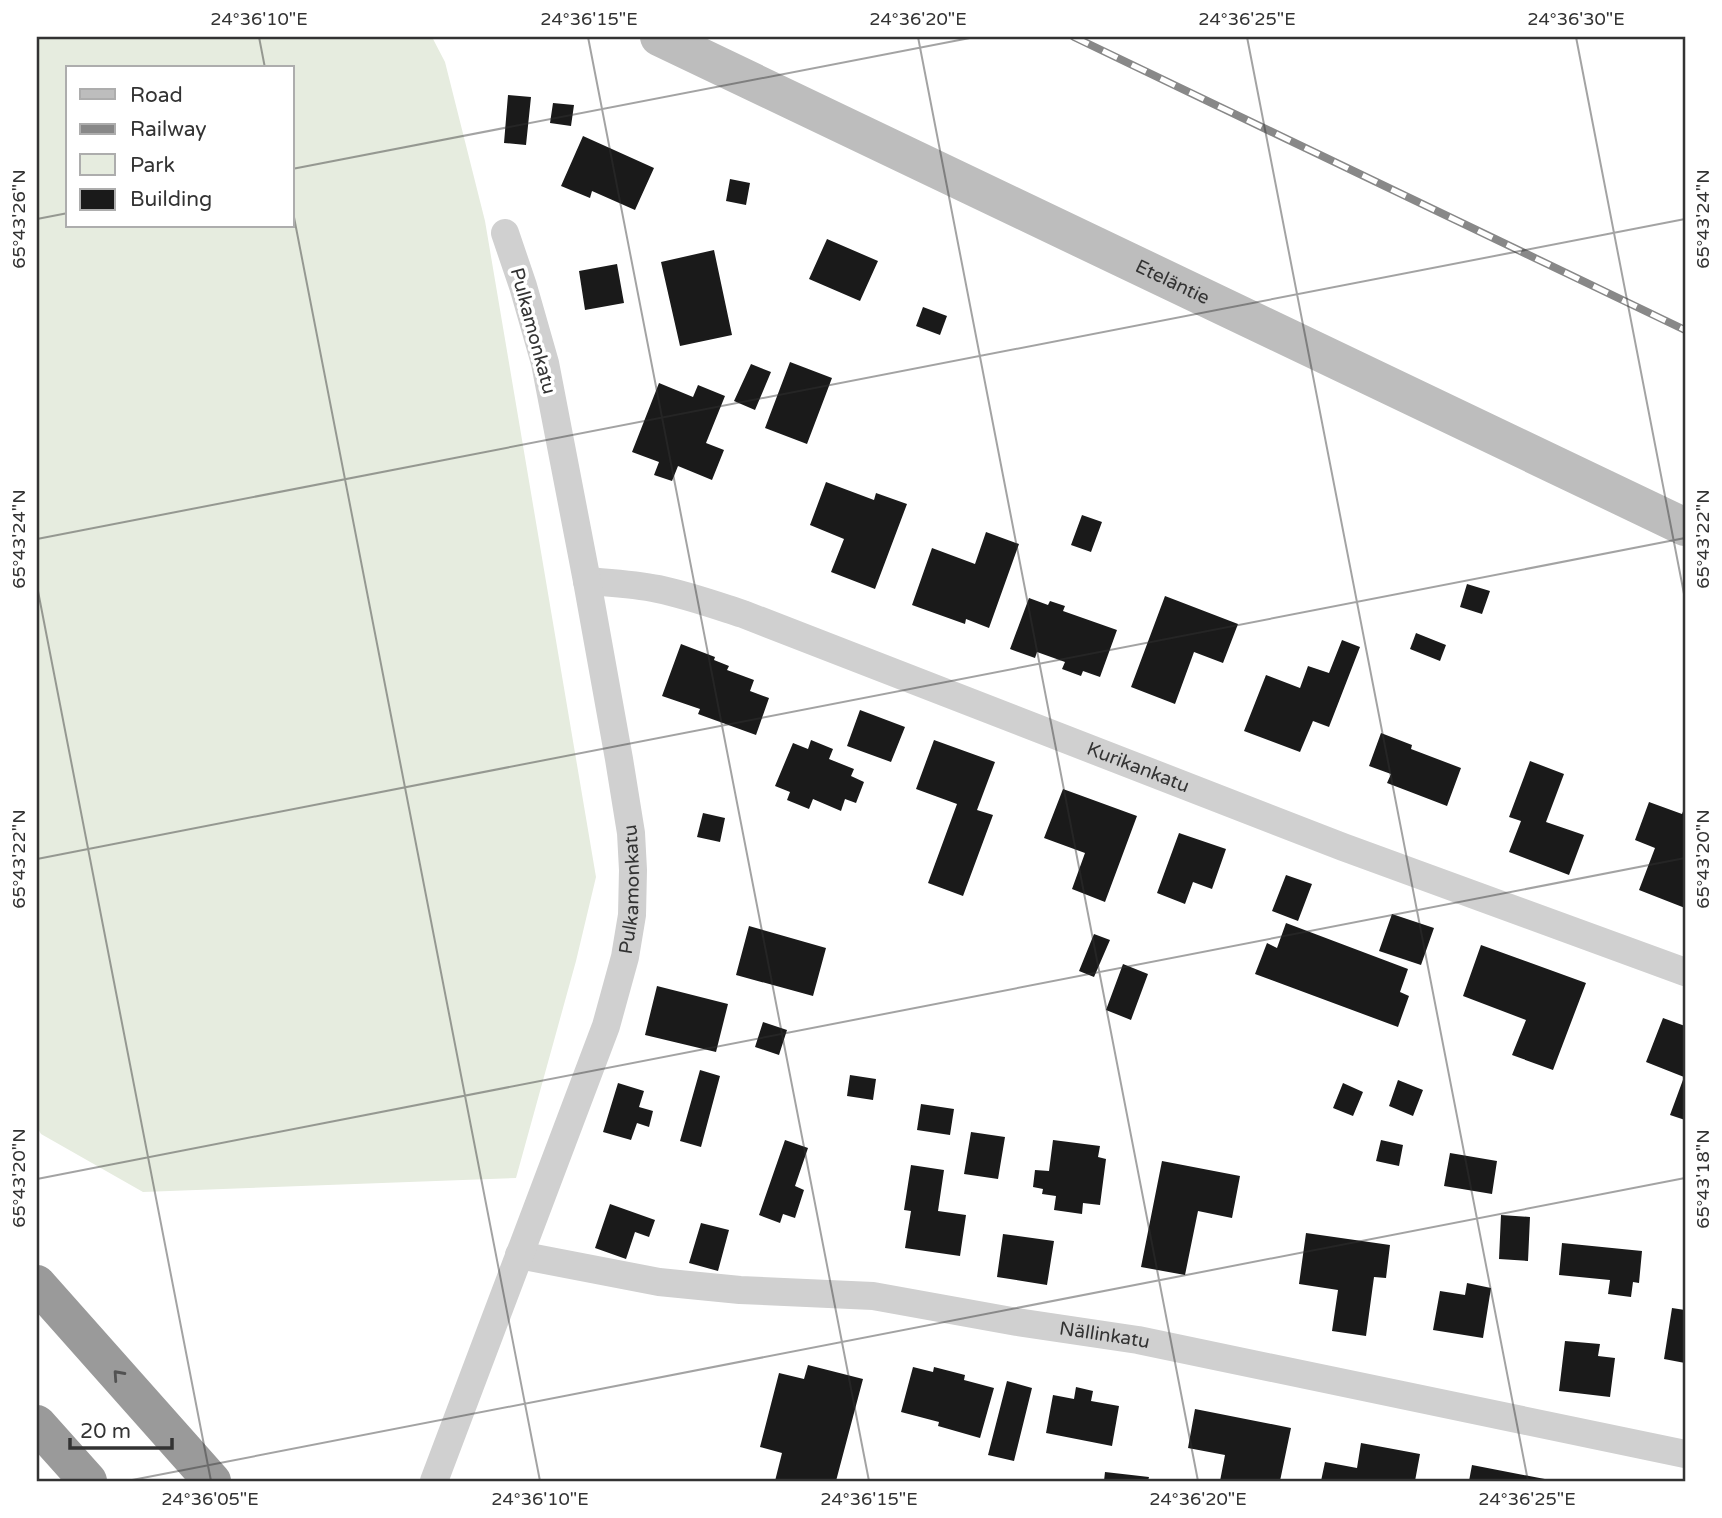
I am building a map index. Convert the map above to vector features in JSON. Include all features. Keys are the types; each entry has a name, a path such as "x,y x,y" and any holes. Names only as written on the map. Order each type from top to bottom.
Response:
{"highway":[{"path":"37,1284 212,1481"},
{"path":"37,1424 88,1481"}],"main road":[{"name":"Eteläntie","path":"659,37 1685,527"}],"street":[{"name":"Pulkamonkatu","path":"434,1481 606,1026 625,957 632,915 631,833 587,581 544,363 505,233"},
{"name":"Kurikankatu","path":"587,581 657,589 743,614 1343,847 1685,972"},
{"name":"Nällinkatu","path":"519,1255 659,1282 740,1290 873,1296 1138,1340 1685,1454"}],"green space":[{"path":"37,37 432,37 445,62 485,221 596,877 576,961 516,1178 143,1192 41,1134 37,1127"}],"building":[{"path":"508,95 531,97 526,145 504,143"},
{"path":"553,103 574,105 571,126 550,123"},
{"path":"583,136 654,168 635,210 592,191 590,198 561,186"},
{"path":"730,179 750,183 746,205 726,201"},
{"path":"827,239 878,261 860,301 809,279"},
{"path":"714,250 732,335 680,346 661,262"},
{"path":"617,264 624,303 585,310 579,271"},
{"path":"923,307 947,316 940,335 916,326"},
{"path":"790,362 832,378 807,444 765,428"},
{"path":"751,364 771,372 755,410 734,401"},
{"path":"659,383 693,397 698,385 725,396 706,443 724,450 712,480 678,466 672,481 654,475 659,462 632,452"},
{"path":"826,482 874,500 876,493 907,504 875,589 831,572 844,539 810,525"},
{"path":"1082,515 1102,522 1091,552 1071,545"},
{"path":"986,532 1019,544 989,628 966,619 965,624 912,605 932,548 975,564"},
{"path":"1467,584 1490,591 1482,614 1460,607"},
{"path":"1165,596 1238,624 1223,663 1194,652 1175,704 1131,687"},
{"path":"1029,598 1048,605 1050,601 1065,606 1063,611 1117,630 1100,677 1083,671 1081,676 1062,669 1065,662 1037,652 1035,658 1010,649"},
{"path":"1416,633 1446,645 1440,661 1410,649"},
{"path":"1342,640 1360,647 1329,727 1313,721 1300,752 1244,731 1266,675 1300,688 1308,666 1329,673"},
{"path":"681,644 715,657 714,660 729,666 727,670 754,680 750,691 769,698 756,735 698,714 700,709 662,696"},
{"path":"860,710 905,727 891,762 847,746"},
{"path":"1381,733 1412,745 1411,749 1461,768 1447,806 1387,783 1391,774 1369,766"},
{"path":"811,740 833,749 829,759 854,769 851,776 864,782 856,803 845,799 841,811 813,799 809,809 787,800 790,792 775,786 793,743 808,749"},
{"path":"934,740 995,762 977,810 993,815 963,896 928,883 957,804 916,789"},
{"path":"1530,761 1564,774 1546,822 1584,835 1569,875 1509,852 1521,821 1509,817"},
{"path":"1063,789 1137,816 1105,902 1072,889 1085,853 1044,838"},
{"path":"1649,802 1682,814 1685,806 1685,908 1639,890 1655,848 1635,840"},
{"path":"703,813 725,818 720,842 697,837"},
{"path":"1179,833 1226,849 1212,889 1193,882 1185,904 1157,893"},
{"path":"1286,875 1312,884 1298,921 1272,911"},
{"path":"1392,914 1434,928 1421,965 1379,951"},
{"path":"1286,923 1408,969 1400,992 1409,996 1398,1027 1255,974 1267,943 1277,948"},
{"path":"749,926 826,948 813,996 736,975"},
{"path":"1094,934 1110,940 1094,977 1079,971"},
{"path":"1481,945 1586,983 1553,1070 1512,1055 1526,1020 1463,996"},
{"path":"1123,964 1148,974 1131,1020 1106,1010"},
{"path":"657,986 728,1004 716,1052 645,1035"},
{"path":"1663,1018 1685,1026 1685,1120 1670,1115 1684,1077 1646,1062"},
{"path":"763,1022 787,1030 779,1055 755,1047"},
{"path":"700,1070 720,1076 701,1147 680,1141"},
{"path":"850,1075 876,1079 873,1100 847,1096"},
{"path":"1398,1080 1423,1090 1413,1116 1389,1106"},
{"path":"618,1083 644,1091 639,1107 653,1111 649,1127 637,1123 631,1140 603,1132"},
{"path":"1343,1083 1363,1092 1353,1116 1333,1108"},
{"path":"921,1104 954,1109 950,1135 917,1130"},
{"path":"971,1132 1005,1137 998,1179 964,1174"},
{"path":"785,1140 808,1148 795,1186 804,1190 795,1218 783,1214 780,1223 759,1215"},
{"path":"1053,1140 1100,1146 1098,1157 1106,1159 1100,1205 1083,1203 1082,1214 1054,1210 1056,1196 1042,1194 1043,1189 1033,1187 1035,1170 1049,1171"},
{"path":"1381,1140 1403,1145 1399,1166 1376,1161"},
{"path":"1450,1153 1497,1161 1492,1194 1444,1186"},
{"path":"1162,1161 1240,1176 1232,1218 1198,1211 1185,1275 1141,1267"},
{"path":"911,1165 944,1170 938,1211 966,1215 960,1256 905,1248 911,1211 904,1210"},
{"path":"610,1204 655,1220 649,1237 635,1232 626,1259 595,1248"},
{"path":"1501,1215 1530,1217 1528,1261 1499,1259"},
{"path":"701,1223 729,1230 718,1271 689,1263"},
{"path":"1306,1233 1390,1245 1386,1278 1374,1277 1366,1336 1332,1331 1338,1290 1299,1284"},
{"path":"1003,1234 1054,1241 1047,1285 997,1277"},
{"path":"1562,1243 1642,1251 1639,1283 1633,1282 1631,1297 1608,1294 1610,1280 1559,1275"},
{"path":"1467,1283 1491,1288 1483,1338 1433,1330 1440,1291 1465,1295"},
{"path":"1672,1308 1685,1310 1685,1363 1664,1359"},
{"path":"1565,1341 1600,1344 1598,1356 1615,1358 1610,1397 1559,1391"},
{"path":"808,1365 863,1379 836,1481 775,1481 782,1453 760,1447 779,1373 804,1379"},
{"path":"913,1367 933,1372 934,1367 965,1375 964,1380 994,1388 980,1438 938,1426 939,1422 901,1412"},
{"path":"1007,1381 1032,1388 1014,1461 988,1455"},
{"path":"1076,1387 1093,1391 1091,1401 1119,1406 1112,1446 1046,1433 1053,1395 1074,1399"},
{"path":"1195,1409 1291,1428 1280,1481 1220,1481 1225,1455 1188,1448"},
{"path":"1361,1443 1420,1454 1415,1481 1321,1481 1325,1462 1357,1468"},
{"path":"1472,1465 1550,1480 1550,1481 1469,1481"},
{"path":"1105,1472 1149,1477 1148,1481 1104,1481"}],"railway":[{"path":"1074,37 1685,330"}]}
